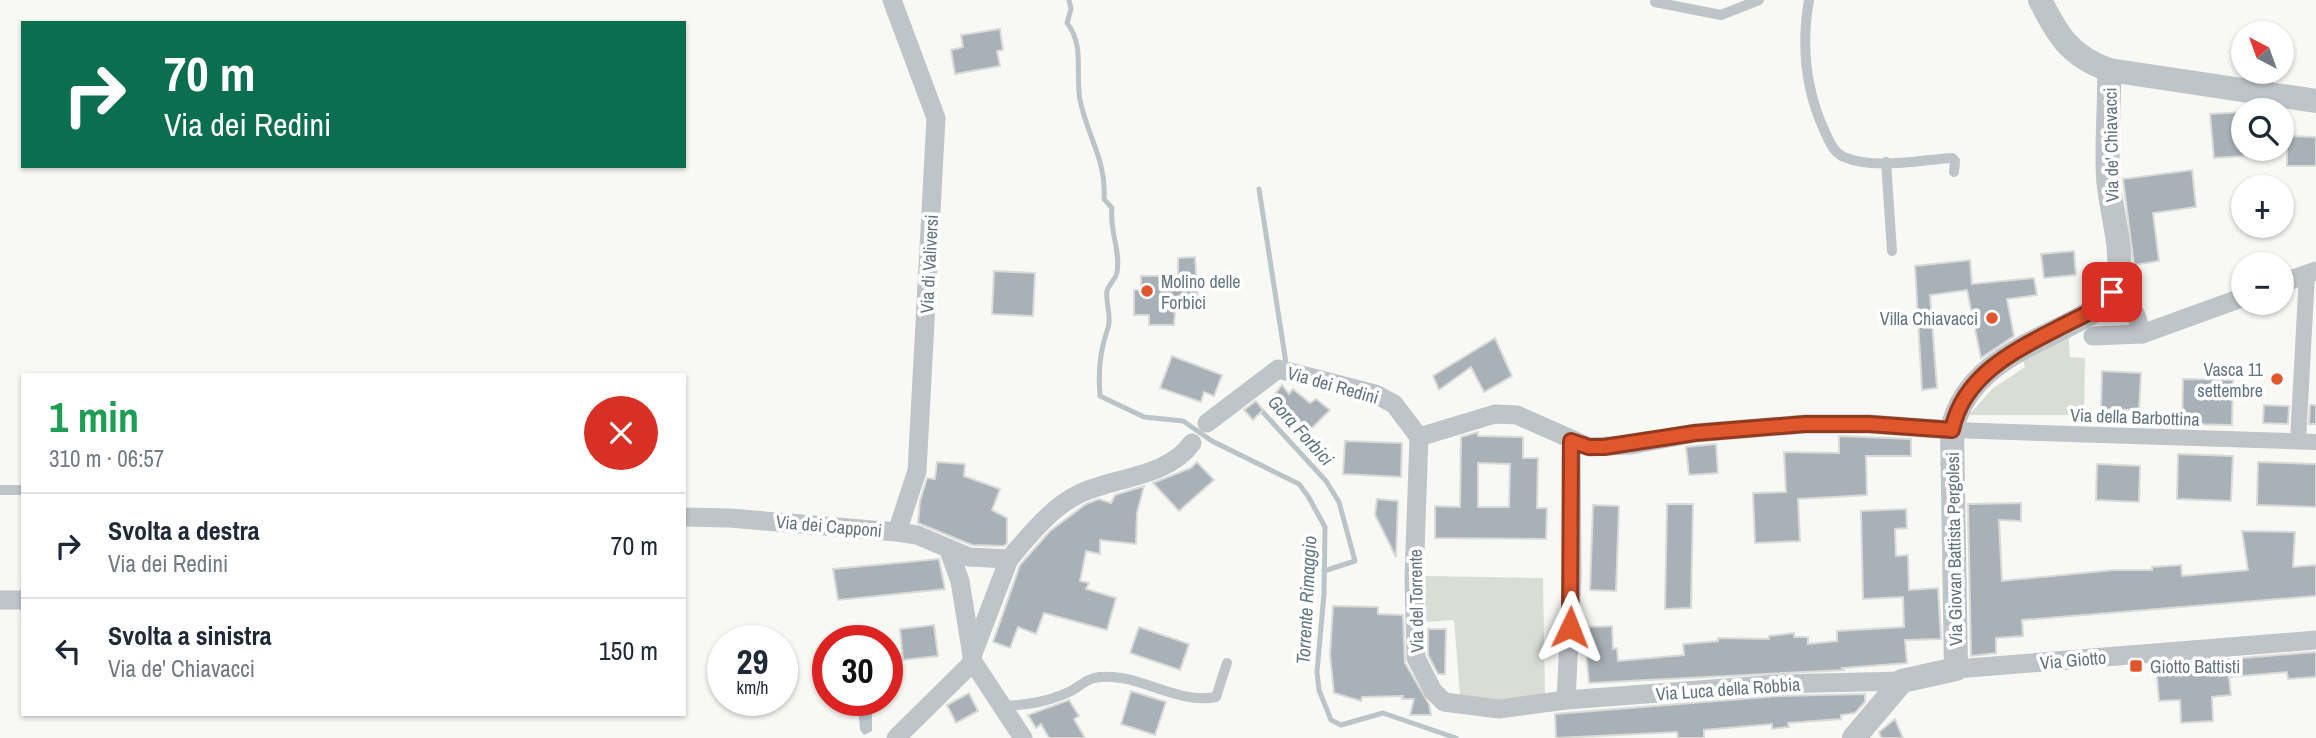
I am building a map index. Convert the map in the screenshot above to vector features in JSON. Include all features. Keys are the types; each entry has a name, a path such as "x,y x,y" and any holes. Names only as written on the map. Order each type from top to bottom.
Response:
{"street":[{"name":"Via di Valiversi","path":"892,0 936,118 917,471 897,533"},
{"path":"2040,0 2070,48 2087,62 2109,71 2316,101"},
{"name":"Via de' Chiavacci","path":"2109,71 2108,175 2117,254 2117,284 2112,292"},
{"path":"2294,278 2311,272 2298,441"},
{"path":"1419,437 1431,436 1485,417 1507,414 1517,415 1589,447 1695,433 1805,424 1869,424 1952,430 1961,400 1979,377 2026,346 2092,312 2112,292 2136,315 2141,334"},
{"path":"2093,336 2141,334 2231,302"},
{"name":"Via dei Redini","path":"1207,423 1278,369 1375,394 1395,404 1419,437"},
{"name":"Via della Barbottina","path":"1952,430 2316,442"},
{"name":"Via Giovan Battista Pergolesi","path":"1952,430 1956,669"},
{"name":"Via del Torrente","path":"1419,437 1414,579 1416,658 1433,691 1444,702 1499,709"},
{"path":"1566,701 1572,577 1571,441"},
{"path":"896,738 972,659 1009,559 1038,526 1078,494 1159,468 1182,456 1192,443"},
{"name":"Via dei Capponi","path":"686,517 730,517 917,535 969,557 1009,559"},
{"path":"948,548 960,581 972,659 1023,738"},
{"path":"0,600 21,600"},
{"name":"Via Giotto","path":"1956,669 2316,640"},
{"name":"Via Luca della Robbia","path":"1499,709 1778,684 1902,681 1956,669"},
{"path":"1854,738 1902,681"}],"lane":[{"path":"1655,2 1721,15 1759,0"},
{"path":"1809,0 1804,25 1808,89 1830,145 1841,156 1857,161 1952,158 1955,161 1954,172"},
{"path":"1886,162 1892,251"},
{"path":"0,490 21,490"},
{"path":"1002,706 1033,705 1071,691 1093,678 1119,678 1197,700 1216,697 1227,663"}],"shaded area":[{"path":"2068,331 2070,357 2085,358 2084,415 1969,415 1992,389 2025,367 2022,357"},
{"path":"1425,576 1543,578 1545,697 1506,700 1460,695 1454,620 1425,622"},
{"path":"859,716 872,716 872,731 864,735 860,730"}],"building":[{"path":"1000,29 1003,50 997,51 1000,66 955,74 951,50 963,47 961,35"},
{"path":"2231,113 2231,157 2214,158 2210,114"},
{"path":"2294,136 2316,137 2316,166 2287,166 2287,161 2294,161"},
{"path":"2192,170 2196,207 2153,213 2159,261 2134,265 2123,179"},
{"path":"2074,251 2076,275 2044,278 2041,254"},
{"name":"Molino delle Forbici","path":"1195,257 1198,300 1176,303 1174,325 1149,325 1149,315 1134,315 1134,290 1141,290 1141,276 1178,276 1178,258"},
{"path":"1970,260 1972,284 2034,278 2037,295 2007,299 2014,336 1981,358 1967,290 1930,295 1937,388 1922,390 1915,266"},
{"path":"994,271 1035,273 1033,316 992,314"},
{"path":"1495,338 1512,376 1484,392 1471,367 1439,390 1433,376"},
{"path":"1172,356 1222,375 1214,396 1204,392 1201,402 1160,388"},
{"path":"2102,371 2141,373 2139,410 2101,409"},
{"path":"2183,379 2233,380 2232,425 2182,424"},
{"path":"1282,385 1289,394 1293,389 1310,403 1316,399 1330,410 1309,431 1269,402"},
{"path":"1256,401 1263,410 1253,420 1244,410"},
{"path":"2264,405 2289,406 2288,424 2263,423"},
{"path":"2310,405 2316,405 2316,424 2309,424"},
{"path":"1478,432 1478,436 1523,437 1523,458 1538,458 1537,508 1547,508 1546,539 1435,538 1435,506 1460,507 1461,437","holes":["1478,463 1510,464 1509,507 1478,507"]},
{"path":"1839,436 1911,439 1911,456 1866,456 1867,495 1798,499 1800,541 1755,543 1753,493 1786,492 1784,452 1839,453"},
{"path":"1345,441 1402,443 1401,477 1343,474"},
{"path":"1716,444 1718,473 1689,475 1686,447"},
{"path":"2178,454 2233,456 2231,501 2177,499"},
{"path":"937,462 965,464 964,476 1000,489 992,510 1007,518 1007,543 1004,546 972,545 918,523 920,501 927,478 935,479"},
{"path":"1197,462 1214,480 1179,511 1153,483 1191,468"},
{"path":"2258,462 2316,464 2316,507 2257,505"},
{"path":"2097,464 2140,466 2139,502 2096,500"},
{"path":"1144,486 1137,513 1136,544 1100,540 1100,554 1086,551 1080,581 1089,583 1086,589 1116,598 1107,630 1044,613 1036,634 1018,627 1010,648 993,642 1020,565 1050,531 1086,504 1099,499 1111,503 1115,495"},
{"path":"1377,499 1398,501 1396,557 1375,515"},
{"path":"2021,503 2021,521 1999,520 2002,581 2114,570 2152,570 2152,567 2181,565 2182,576 2248,570 2242,531 2295,532 2293,567 2316,565 2316,596 2022,620 2023,636 1996,638 1996,653 1971,656 1968,504"},
{"path":"1667,504 1693,504 1691,608 1665,609"},
{"path":"1593,505 1619,506 1616,591 1590,590"},
{"path":"1906,509 1907,528 1895,529 1896,556 1908,555 1909,590 1938,588 1941,639 1905,640 1907,663 1842,668 1844,670 1589,683 1586,652 1590,651 1589,627 1612,626 1613,649 1617,648 1618,661 1684,655 1683,644 1718,641 1718,638 1769,639 1769,636 1794,633 1794,637 1808,637 1808,644 1837,641 1837,631 1904,627 1903,597 1863,599 1861,511"},
{"path":"939,559 945,589 838,600 833,569"},
{"path":"1333,606 1378,607 1378,614 1403,615 1405,663 1429,704 1431,715 1410,715 1414,699 1402,699 1403,696 1362,697 1361,701 1334,693 1330,655"},
{"path":"934,625 938,656 903,660 903,629"},
{"path":"1139,627 1189,644 1180,670 1130,653"},
{"path":"1428,629 1446,629 1445,674 1438,674 1428,655"},
{"path":"2316,652 2316,677 2288,679 2287,672 2229,677 2231,695 2212,697 2213,721 2181,723 2180,700 2159,701 2156,665"},
{"path":"1131,691 1166,702 1155,735 1121,724"},
{"path":"969,693 978,711 956,723 947,705"},
{"path":"1865,694 1865,702 1855,713 1841,715 1841,719 1788,723 1789,727 1772,729 1772,724 1704,730 1704,738 1678,738 1677,732 1556,738 1555,714 1779,696"},
{"path":"1069,700 1079,716 1074,719 1085,738 1049,738 1041,724 1036,728 1028,715"},
{"path":"1895,719 1903,738 1881,738 1879,732"}],"waterway":[{"name":"Torrente Rimaggio","path":"1069,0 1071,9 1067,23 1073,32 1078,50 1080,100 1100,161 1104,199 1112,208 1118,264 1116,275 1107,291 1109,323 1100,361 1100,396 1144,417 1183,421 1212,441 1299,484 1325,527 1324,594 1317,672 1319,690 1331,720 1341,725 1383,713 1456,738"},
{"name":"Gora Forbici","path":"1259,189 1286,363"},
{"name":"Gora Forbici","path":"1259,408 1326,481 1339,502 1355,561 1324,571"}],"place":[{"name":"Molino delle Forbici","path":"1147,291"},
{"name":"Villa Chiavacci","path":"1992,318"},
{"name":"Vasca 11 settembre","path":"2277,379"},
{"name":"Giotto Battisti","path":"2136,666"}],"route":[{"path":"1570,627 1571,441 1589,447 1604,447 1631,445 1695,433 1805,424 1869,424 1952,430 1961,400 1979,377 2026,346 2092,312 2108,299 2112,292"}]}
